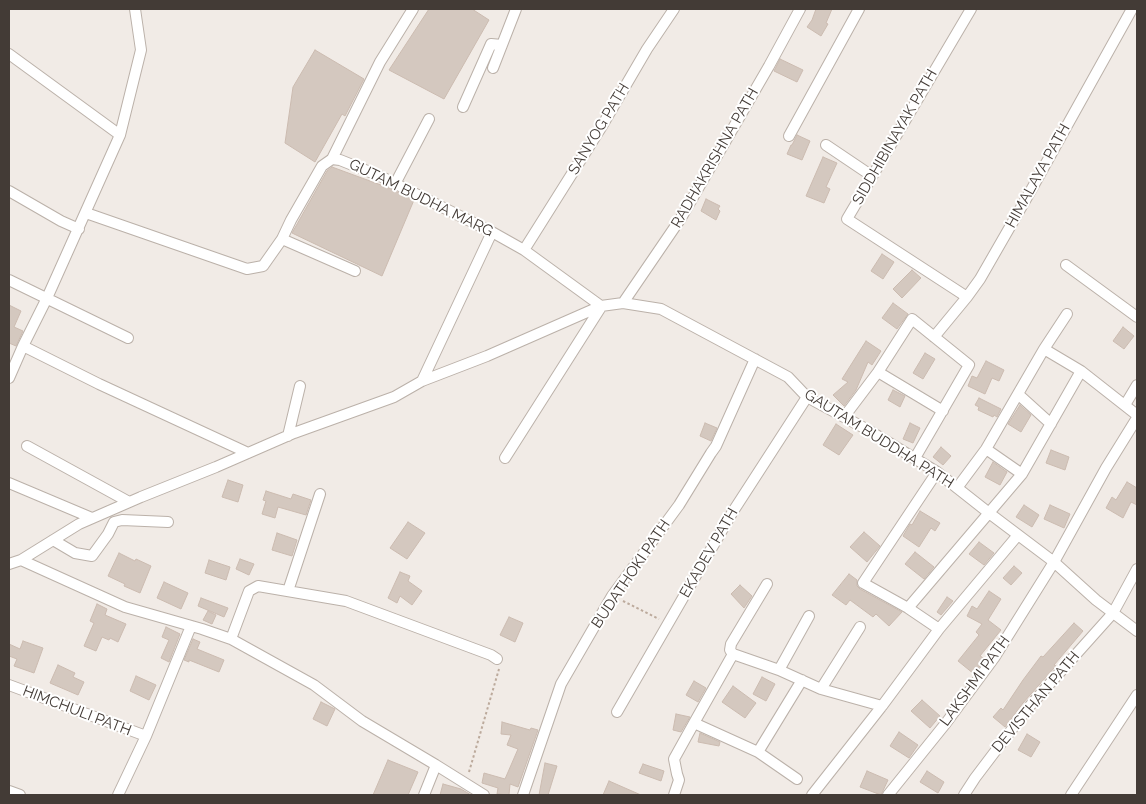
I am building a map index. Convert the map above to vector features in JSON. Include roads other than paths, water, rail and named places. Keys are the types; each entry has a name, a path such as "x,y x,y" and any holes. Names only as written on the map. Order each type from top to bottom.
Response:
{"street":[{"path":"9,378 48,298 120,136 141,50 135,9"},
{"path":"332,159 380,62 413,9"},
{"path":"493,68 516,9"},
{"name":"SANYOG PATH","path":"524,250 602,126 647,49 674,9"},
{"name":"RADHAKRISHNA PATH","path":"623,303 680,218 800,9"},
{"path":"789,136 859,9"},
{"name":"SIDDHIBINAYAK PATH","path":"967,297 847,219 971,9"},
{"name":"HIMALAYA PATH","path":"934,337 980,279 1132,9"},
{"path":"463,107 491,44 502,45"},
{"path":"9,54 120,136"},
{"path":"395,184 428,118"},
{"path":"826,145 872,176"},
{"name":"GUTAM BUDHA MARG","path":"86,214 247,269 264,266 282,239 322,166 332,159 340,160 380,176 492,232 524,250 601,306"},
{"path":"9,191 61,221 79,229"},
{"path":"422,381 492,232"},
{"path":"282,239 356,271"},
{"path":"1066,265 1137,317"},
{"path":"9,280 128,338"},
{"path":"9,564 21,560 92,518 128,502 288,436 394,397 422,381 487,356 601,306 623,303"},
{"name":"GAUTAM BUDDHA PATH","path":"623,303 661,309 788,376 807,397 868,430 937,472 1054,562 1096,600 1137,631"},
{"path":"505,458 601,306"},
{"path":"957,488 986,449 1044,349 1067,314"},
{"path":"844,417 878,372 912,319 969,365 915,458"},
{"path":"23,346 99,384 248,453"},
{"path":"1044,349 1081,371 1125,405 1137,417"},
{"path":"9,352 19,357"},
{"name":"BUDATHOKI PATH","path":"523,795 561,684 612,596 678,505 716,446 755,359"},
{"path":"908,608 1022,474 1081,371"},
{"path":"878,372 943,411"},
{"path":"1125,405 1137,384"},
{"path":"288,436 300,386"},
{"path":"1019,395 1051,424"},
{"name":"EKADEV PATH","path":"617,712 732,513 807,397"},
{"name":"LAKSHMI PATH","path":"888,795 946,723 994,658 1054,562 1106,468 1137,417"},
{"path":"27,446 128,502"},
{"path":"986,449 1022,474"},
{"path":"937,472 863,583 908,608 939,629"},
{"path":"9,483 92,518"},
{"path":"288,591 320,494"},
{"path":"53,540 75,553 92,556 114,522 122,520 168,522"},
{"path":"812,795 882,706 939,629 1018,535"},
{"path":"21,560 125,607 231,639 314,686 362,721 484,795"},
{"name":"DEVISTHAN PATH","path":"964,795 1028,708 1113,613 1137,569"},
{"path":"674,795 679,780 674,759 732,654 730,650 731,644 767,584"},
{"path":"231,639 249,591 258,586 346,600 491,655 497,659"},
{"path":"779,670 808,616"},
{"path":"118,795 146,736 191,626"},
{"path":"821,689 860,627"},
{"path":"732,654 779,670 821,689 882,706"},
{"path":"758,752 802,680"},
{"name":"HIMCHULI PATH","path":"9,685 146,736"},
{"path":"1071,795 1137,695"},
{"path":"694,723 758,752 797,780"},
{"path":"424,795 436,765"},
{"path":"9,791 20,795"}]}
